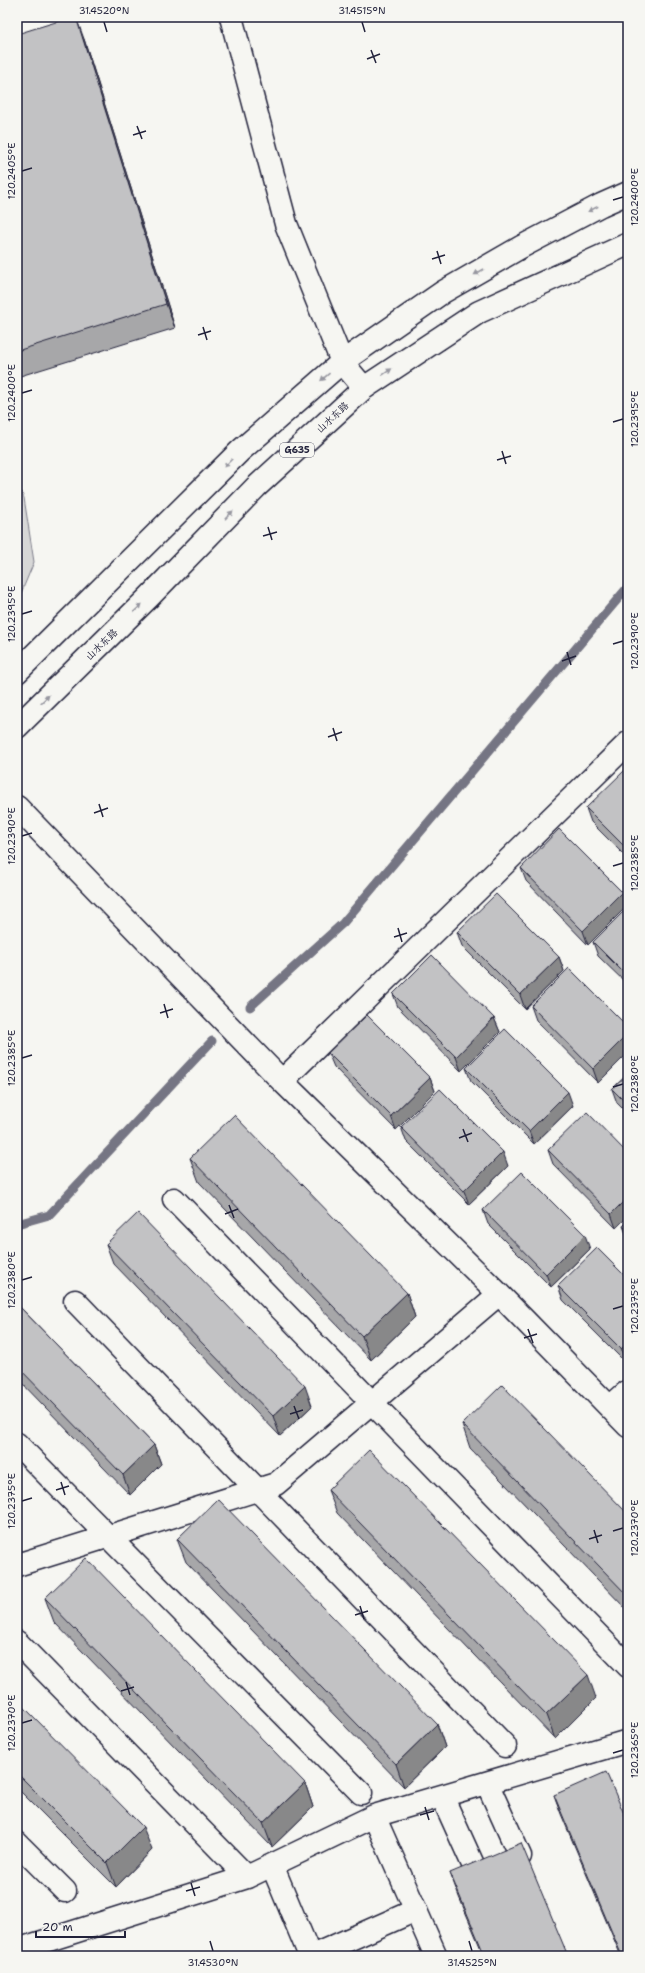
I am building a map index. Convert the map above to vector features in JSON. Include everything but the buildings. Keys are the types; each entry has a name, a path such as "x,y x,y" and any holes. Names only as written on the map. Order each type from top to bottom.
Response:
{"main road":[{"path":"230,17 286,224 342,362 364,388"},
{"path":"17,672 240,451 342,362 444,292 521,247 601,205 628,193"},
{"name":"山水东路","path":"17,727 149,597 256,487 364,388 479,312 628,244"},
{"path":"282,1081 628,743"},
{"path":"17,807 282,1081 499,1294 628,1426"},
{"path":"174,1199 628,1666"},
{"path":"17,1565 276,1484 499,1294"},
{"path":"75,1301 505,1746"},
{"path":"610,1407 628,1391"},
{"path":"17,1444 361,1792"},
{"path":"17,1642 247,1877"},
{"path":"17,1950 247,1877 374,1816 628,1741"},
{"path":"487,1783 520,1856"},
{"path":"442,1796 475,1870"},
{"path":"374,1816 436,1956"},
{"path":"17,1843 65,1892"},
{"path":"272,1865 311,1956 416,1910"}],"shaded area":[{"path":"17,483 24,498 34,562 17,603"}],"waterway":[{"path":"250,1007 343,923 628,587"},
{"path":"17,1224 49,1215 212,1041"}]}
